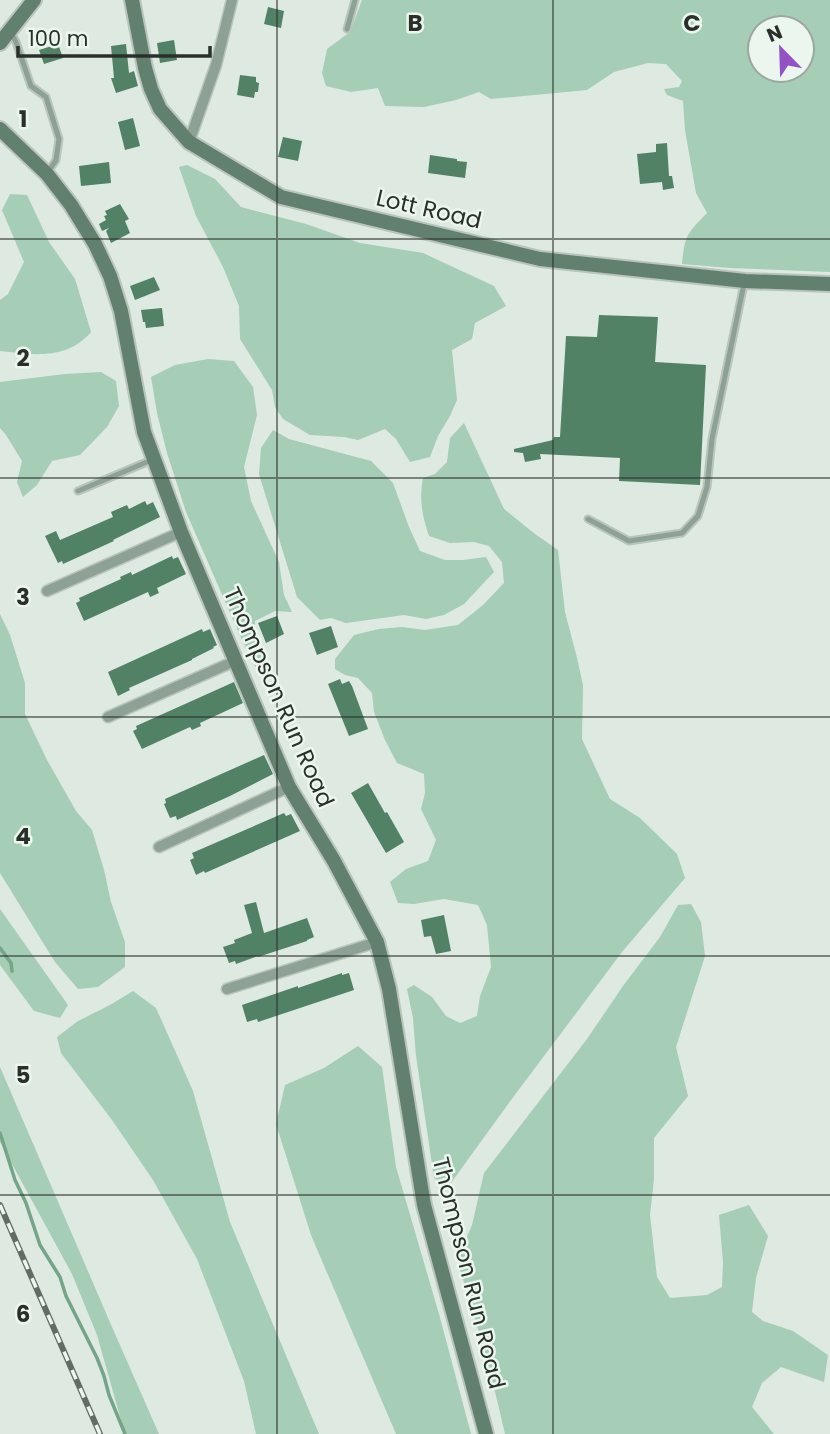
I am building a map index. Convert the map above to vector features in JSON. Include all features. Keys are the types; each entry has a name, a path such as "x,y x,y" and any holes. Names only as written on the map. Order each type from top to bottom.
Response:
{"street":[{"path":"0,43 34,0"},
{"name":"Lott Road","path":"132,0 145,68 160,109 189,142 281,197 540,259 745,281 830,284"},
{"path":"189,142 216,65 232,0"},
{"name":"Thompson Run Road","path":"0,129 47,174 71,205 95,244 110,276 121,311 144,432 181,533 289,787 334,861 377,942 389,989 424,1205 486,1434"},
{"path":"47,590 181,533"},
{"path":"108,717 234,661"},
{"path":"159,846 289,787"},
{"path":"227,989 377,942"}],"lane":[{"path":"347,29 355,0"},
{"path":"9,30 16,42 31,86 46,97 59,139 56,160 47,174"},
{"path":"587,519 629,541 682,533 698,516 707,487 712,439 745,281"},
{"path":"78,491 154,459"}],"green space":[{"path":"362,0 830,0 830,272 682,264 688,235 707,213 696,193 683,101 667,95 664,89 679,87 682,81 666,64 648,63 614,72 587,90 491,99 479,92 424,107 385,106 378,88 351,92 326,86 322,73 327,49 350,32"},
{"path":"187,165 215,179 241,207 306,224 360,243 423,253 494,286 506,306 475,323 472,339 452,350 457,400 430,457 410,462 396,439 385,429 358,440 310,435 283,419 275,407 272,390 240,339 239,306 223,267 196,216 179,167"},
{"path":"10,194 27,195 49,242 75,279 91,332 82,341 61,351 25,354 0,351 0,300 8,294 24,262 2,210"},
{"path":"208,359 234,361 253,387 257,415 244,467 251,501 279,562 284,595 292,612 275,611 255,621 255,640 265,666 257,670 186,512 167,453 151,377 175,365"},
{"path":"101,372 116,381 119,406 107,427 80,455 52,461 37,485 23,497 17,482 22,461 0,428 0,382"},
{"path":"464,423 504,509 558,550 565,612 583,685 582,739 610,799 640,818 677,854 685,878 622,952 448,1187 434,1178 407,989 414,985 432,997 446,1016 460,1023 477,1016 480,996 491,967 487,925 478,905 444,899 414,904 398,903 390,882 406,869 428,861 436,840 421,809 425,793 424,774 397,763 374,712 372,693 358,678 335,669 335,659 354,635 379,629 402,627 425,630 458,625 504,583 502,562 489,546 474,542 450,543 429,536 425,521 421,500 423,478 435,474 447,462 450,438"},
{"path":"273,430 289,439 371,461 393,483 420,551 445,560 486,557 494,572 464,604 444,615 426,619 404,615 346,623 331,618 320,620 297,597 259,474 261,448"},
{"path":"0,614 10,635 25,683 25,714 76,811 92,830 111,902 125,942 125,967 98,987 78,989 55,962 0,873"},
{"path":"691,904 701,922 705,956 676,1047 688,1096 654,1138 654,1179 650,1215 657,1277 670,1298 707,1295 722,1287 719,1215 749,1205 768,1236 756,1278 752,1312 763,1321 793,1331 828,1355 824,1382 781,1367 762,1383 752,1407 774,1434 505,1434 483,1346 457,1260 472,1225 484,1173 587,1039 660,937 678,905"},
{"path":"0,909 68,1005 60,1018 34,1011 0,965"},
{"path":"133,991 156,1008 193,1091 230,1222 319,1434 256,1434 244,1381 197,1259 153,1180 61,1053 57,1037 78,1021"},
{"path":"358,1046 382,1067 396,1167 471,1434 396,1434 311,1235 276,1124 285,1085 324,1068"},
{"path":"0,1067 159,1434 125,1434 97,1335 72,1274 0,1142"}],"building":[{"path":"268,7 284,11 281,28 264,24"},
{"path":"174,40 177,60 160,63 157,43"},
{"path":"58,44 63,58 44,64 39,50"},
{"path":"126,44 129,73 134,71 138,86 116,93 111,78 114,78 111,46"},
{"path":"240,75 256,77 256,82 259,83 254,98 237,95"},
{"path":"133,118 140,146 125,150 118,122"},
{"path":"283,137 302,141 298,161 278,157"},
{"path":"667,143 669,176 672,176 674,188 663,190 662,182 640,184 637,154 656,152 656,144"},
{"path":"430,155 467,162 465,178 428,173"},
{"path":"109,162 111,183 81,186 79,166"},
{"path":"120,204 129,219 125,221 130,233 111,243 106,231 109,228 102,231 99,224 106,220 105,211"},
{"path":"154,277 160,290 135,300 130,286"},
{"path":"162,308 164,326 146,328 141,310"},
{"path":"599,315 658,317 655,362 706,365 700,485 619,481 620,458 540,454 541,459 525,462 523,453 514,452 514,449 560,437 566,336 597,337"},
{"path":"145,501 147,505 153,502 160,517 63,564 62,561 58,563 45,536 56,531 60,540 113,517 111,512 127,505 129,509"},
{"path":"172,556 173,559 178,557 186,574 157,588 159,593 150,597 148,592 84,621 76,603 80,601 79,598 131,572 132,575"},
{"path":"277,616 284,634 266,643 258,623"},
{"path":"331,626 338,647 317,655 309,633"},
{"path":"202,629 203,632 210,629 217,645 214,648 129,688 130,690 118,696 108,672"},
{"path":"340,679 342,684 349,681 352,686 368,729 349,736 328,684"},
{"path":"234,682 243,703 200,723 201,726 192,730 190,727 142,749 133,731 137,729 136,726"},
{"path":"264,755 273,774 177,820 176,816 170,818 164,804 165,799"},
{"path":"368,783 404,842 386,853 351,793"},
{"path":"284,813 286,816 291,814 300,831 196,875 190,860 194,858 192,853"},
{"path":"256,902 264,933 307,918 314,937 236,964 235,961 229,963 223,947 252,933 244,905"},
{"path":"444,915 451,951 436,954 431,936 424,937 421,920"},
{"path":"349,973 354,990 258,1022 257,1019 247,1022 242,1005"}],"waterway":[{"path":"0,948 11,963 12,971"},
{"path":"0,1133 40,1245 60,1277 66,1296 97,1358 125,1434"}],"railway":[{"path":"0,1205 100,1434"}]}
